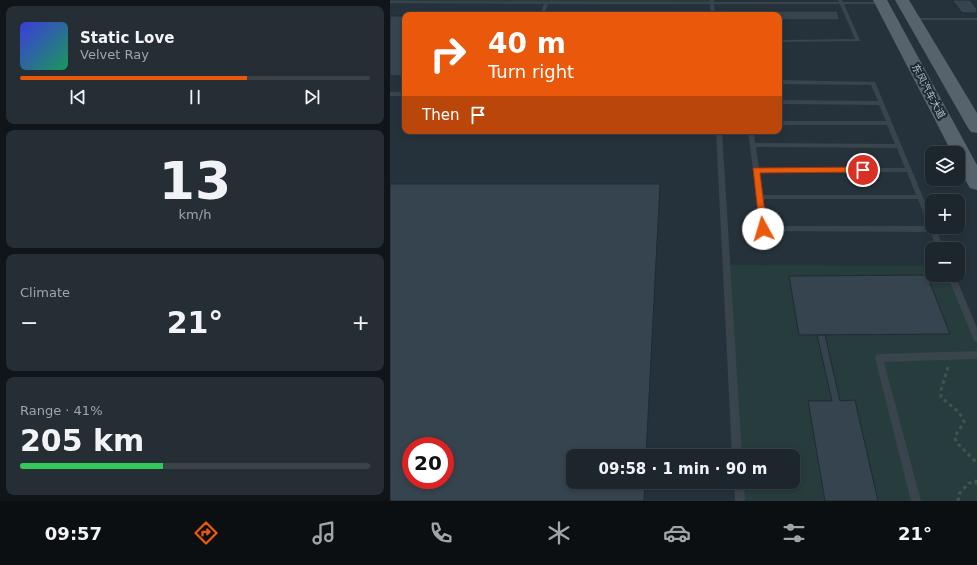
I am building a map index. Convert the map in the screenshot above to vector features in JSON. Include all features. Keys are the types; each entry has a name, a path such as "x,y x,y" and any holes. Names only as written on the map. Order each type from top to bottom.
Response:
{"main road":[{"name":"东风汽车大道","path":"902,0 977,128"},
{"name":"东风汽车大道","path":"881,1 977,183"}],"lane":[{"path":"782,41 858,40 841,1"},
{"path":"390,2 546,3 881,1"},
{"path":"712,2 713,12"},
{"path":"543,12 546,3"},
{"path":"913,19 977,19"},
{"path":"782,82 873,83 925,210"},
{"path":"390,94 402,94"},
{"path":"782,102 881,103"},
{"path":"782,123 889,123"},
{"path":"719,134 737,449"},
{"path":"751,134 763,229 925,228"},
{"path":"753,145 899,146"},
{"path":"756,170 909,170"},
{"path":"759,197 920,197"},
{"path":"955,282 977,338"},
{"path":"916,501 879,358 977,355"},
{"path":"739,489 740,501"}],"path":[{"path":"945,356 949,368 940,393 941,397 962,416 964,422 955,436 956,442 977,463"},
{"path":"958,501 959,494 969,483 976,482"}],"green space":[{"path":"390,0 712,0 712,3 390,2"},
{"path":"727,265 925,266 925,282 954,282 977,338 977,501 740,501 739,489 800,489 800,449 737,449"}],"building":[{"path":"952,0 970,0 977,9 977,13 962,13"},
{"path":"837,11 840,20 782,20 782,12 729,12"},
{"path":"390,16 402,16 402,76 390,76"},
{"path":"390,184 660,184 646,449 566,449 566,489 645,489 644,501 390,501"},
{"path":"925,275 925,282 930,282 950,334 799,335 789,276"},
{"path":"817,335 825,335 840,401 855,400 878,501 825,501 808,401 832,401"}],"route":[{"path":"763,229 756,170 863,170"}]}
